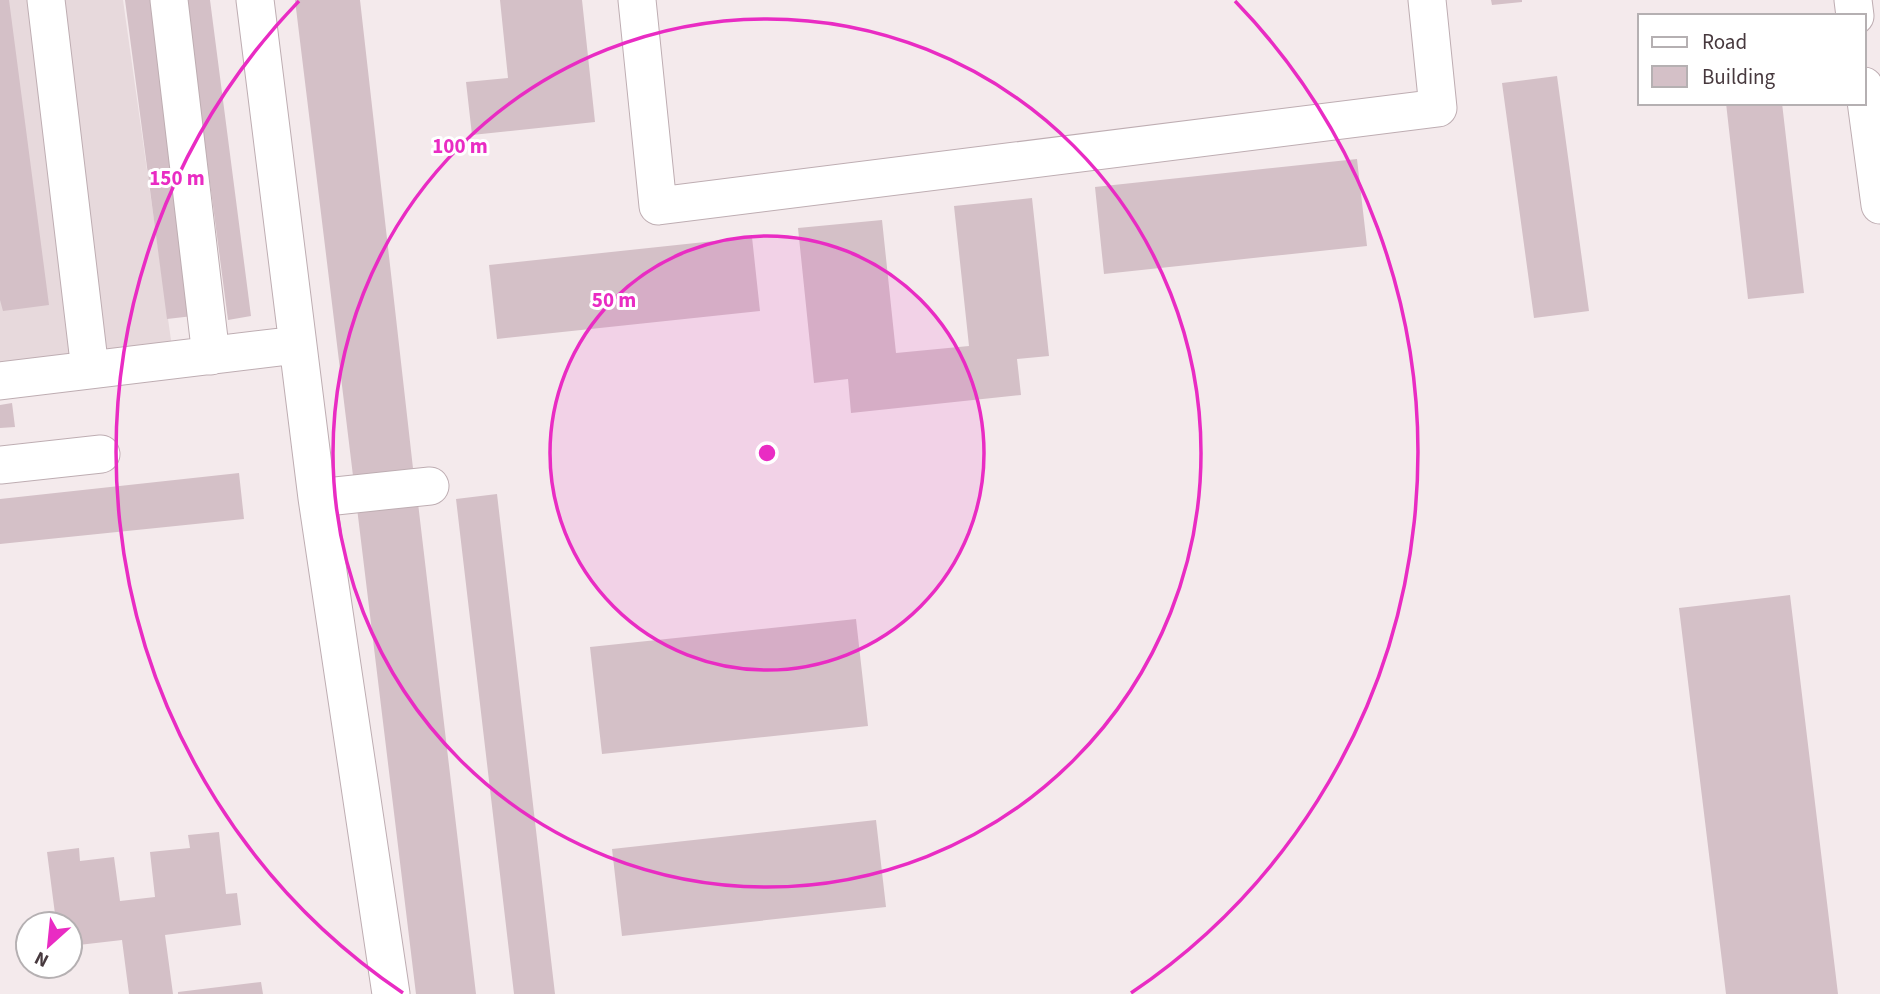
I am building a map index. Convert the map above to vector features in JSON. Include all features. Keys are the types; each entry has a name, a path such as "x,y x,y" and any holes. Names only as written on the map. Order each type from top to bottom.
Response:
{"street":[{"path":"46,0 90,370"},
{"path":"169,0 211,356"},
{"path":"255,0 317,498 391,994"},
{"path":"637,0 658,206 1438,108 1427,0"},
{"path":"1866,101 1880,205"},
{"path":"0,381 297,345"},
{"path":"0,466 101,454"},
{"path":"317,498 430,486"}],"shaded area":[{"path":"0,0 123,0 172,347 0,369"}],"building":[{"path":"0,0 9,0 49,305 3,311 0,300"},
{"path":"125,0 152,0 193,316 167,319"},
{"path":"186,0 210,0 251,316 228,320"},
{"path":"295,0 360,0 414,477 354,484"},
{"path":"500,0 582,0 595,122 472,135 466,82 508,78"},
{"path":"1491,0 1522,0 1522,2 1492,5"},
{"path":"1557,76 1589,311 1534,318 1502,83"},
{"path":"1726,105 1782,105 1804,293 1748,299"},
{"path":"1357,159 1367,246 1104,274 1095,187"},
{"path":"1032,198 1049,356 1017,359 1021,395 851,413 848,379 814,383 798,228 882,220 896,353 969,346 954,206"},
{"path":"752,237 760,311 497,339 489,265"},
{"path":"12,403 15,427 0,428 0,405"},
{"path":"239,473 244,519 0,544 0,499"},
{"path":"497,494 555,994 514,994 456,499"},
{"path":"418,503 476,994 416,994 357,508"},
{"path":"1790,595 1838,994 1726,994 1679,608"},
{"path":"856,619 868,726 602,754 590,647"},
{"path":"876,820 886,907 622,936 612,849"},
{"path":"219,832 226,894 237,893 241,925 165,935 173,994 129,994 122,940 84,944 84,910 54,910 47,852 79,848 80,861 114,857 120,901 155,897 150,852 190,848 188,835"},
{"path":"261,982 263,994 178,994 178,992"}]}
